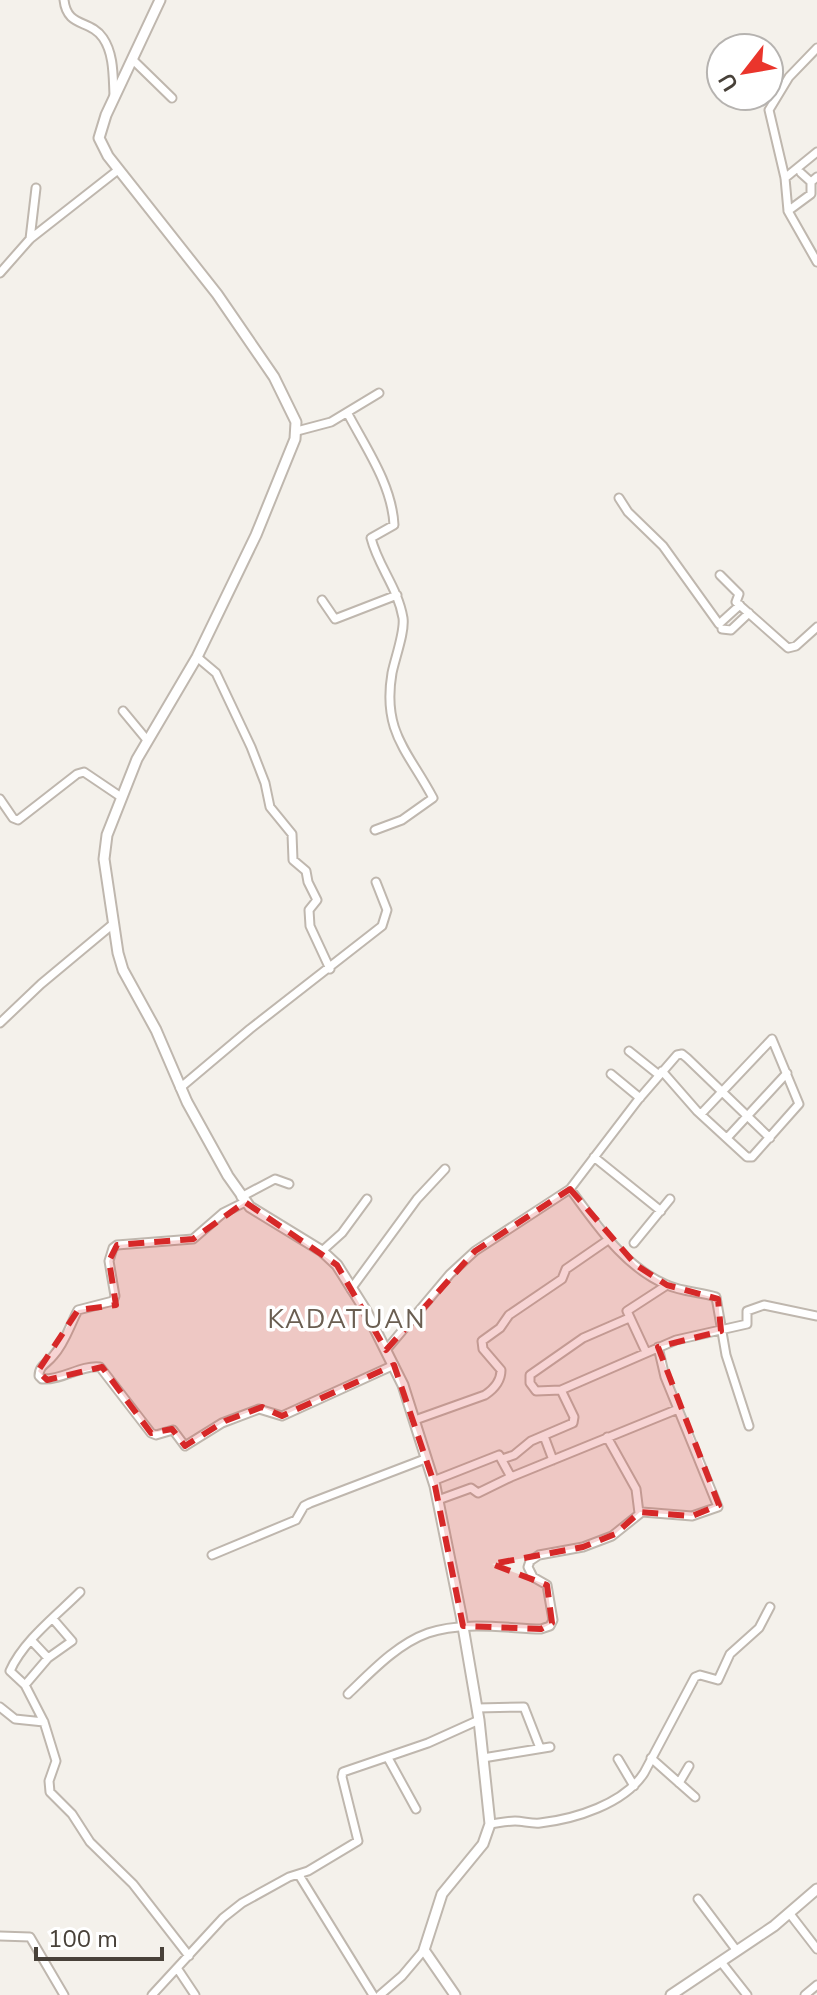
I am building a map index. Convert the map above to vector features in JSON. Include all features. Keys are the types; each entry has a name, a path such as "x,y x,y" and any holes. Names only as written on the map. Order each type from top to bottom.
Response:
{"street":[{"path":"64,0 66,13 71,18 91,28 104,40 112,66 114,97"},
{"path":"160,0 114,97 99,138 118,170 202,273 274,377 293,411 297,431 256,535 197,657 147,740 121,797 104,850 113,924 123,970 156,1030 180,1088 243,1199 261,1216 322,1251 337,1265 394,1365 415,1420 438,1500 479,1720 490,1824 483,1844 442,1894 424,1950 402,1976 380,1995"},
{"path":"817,48 789,77 769,110 785,178 788,211 817,262"},
{"path":"132,59 172,98"},
{"path":"785,178 817,152"},
{"path":"0,273 30,239 118,170"},
{"path":"788,211 814,198 814,180 801,173"},
{"path":"30,239 36,188"},
{"path":"297,431 331,422 379,393"},
{"path":"348,414 372,458 392,507 394,525 371,538 397,595 403,624 390,689 393,728 433,800 402,820 375,830"},
{"path":"619,498 628,512 662,544 719,624 740,605"},
{"path":"720,575 739,593 736,602 788,648 796,646 817,627"},
{"path":"322,600 335,619 397,595"},
{"path":"722,629 731,630 749,613"},
{"path":"197,657 216,673 251,747 265,783 270,807 292,834 293,860 306,871 317,900 309,910 310,926 330,969"},
{"path":"123,711 147,740"},
{"path":"0,799 13,818 18,820 81,772 121,797"},
{"path":"180,1088 221,1057 250,1029 330,969 385,921 387,910 376,882"},
{"path":"0,1023 113,924"},
{"path":"629,1051 660,1073 701,1114 750,1158 799,1104 772,1039 701,1114"},
{"path":"386,1350 450,1274 475,1251 570,1189 677,1055 687,1058 770,1138"},
{"path":"727,1138 787,1073"},
{"path":"611,1074 640,1098"},
{"path":"594,1157 661,1211"},
{"path":"351,1289 417,1199 445,1169"},
{"path":"289,1184 275,1179 223,1213 193,1239 117,1245 113,1248 109,1261 115,1296 113,1301 78,1310 65,1339 52,1358 41,1367 39,1376 42,1379 56,1379 89,1366 100,1367 151,1433 156,1435 173,1430 185,1446 225,1421 261,1408 282,1416 394,1365"},
{"path":"570,1189 608,1240 636,1265 667,1285 716,1297 726,1355 749,1426"},
{"path":"322,1251 342,1233 367,1199"},
{"path":"634,1243 670,1199"},
{"path":"415,1420 492,1390 499,1382 501,1370 483,1349 482,1341 500,1328 509,1315 562,1279 567,1268 608,1240"},
{"path":"646,1352 629,1318 628,1309 667,1285"},
{"path":"629,1318 583,1338 530,1375 530,1383 536,1391 561,1390 676,1340 746,1324 747,1311 764,1305 817,1316"},
{"path":"348,1694 383,1662 419,1637 438,1630 463,1626 541,1629 550,1626 553,1620 547,1585 533,1577 528,1567 530,1561 539,1555 583,1547 609,1537 639,1513 692,1516 716,1509 719,1505 665,1377 658,1347"},
{"path":"502,1459 514,1455 531,1441 571,1426 575,1421 561,1390"},
{"path":"438,1500 471,1488 478,1493 678,1409"},
{"path":"544,1436 553,1460"},
{"path":"607,1437 636,1489 639,1513"},
{"path":"433,1481 497,1455 511,1477"},
{"path":"212,1555 296,1520 304,1506 310,1503 425,1459"},
{"path":"80,1592 32,1641 10,1669 25,1685 44,1722 56,1761 48,1785 50,1792 72,1814 90,1842 133,1884 189,1956"},
{"path":"490,1824 510,1821 540,1823 575,1815 607,1803 634,1786 695,1677 700,1675 718,1680 730,1654 759,1628 770,1607"},
{"path":"25,1685 48,1658 72,1641 53,1619"},
{"path":"32,1641 48,1658"},
{"path":"0,1707 15,1719 44,1722"},
{"path":"477,1708 524,1707 540,1748"},
{"path":"152,1995 223,1918 242,1903 358,1841 342,1774 428,1743 479,1720"},
{"path":"483,1758 550,1747"},
{"path":"388,1758 416,1809"},
{"path":"651,1758 695,1797"},
{"path":"618,1759 634,1786"},
{"path":"679,1783 689,1766"},
{"path":"299,1875 373,1995"},
{"path":"671,1995 790,1914 816,1891"},
{"path":"698,1899 737,1951"},
{"path":"790,1914 817,1949"},
{"path":"0,1936 30,1937 64,1995"},
{"path":"424,1950 455,1995"},
{"path":"721,1962 747,1995"},
{"path":"177,1968 195,1995"},
{"path":"805,1995 817,1985"}],"highlighted area":[{"path":"570,1189 636,1265 667,1285 718,1299 721,1331 658,1347 719,1505 692,1516 640,1512 615,1534 583,1547 492,1564 547,1585 552,1623 541,1629 463,1626 435,1486 394,1365 282,1416 262,1407 225,1421 185,1446 172,1429 151,1433 102,1367 47,1380 38,1371 78,1310 116,1305 109,1261 117,1245 193,1239 245,1202 337,1265 386,1350 475,1251"}],"district":[{"name":"KADATUAN","path":"347,1319"}]}
